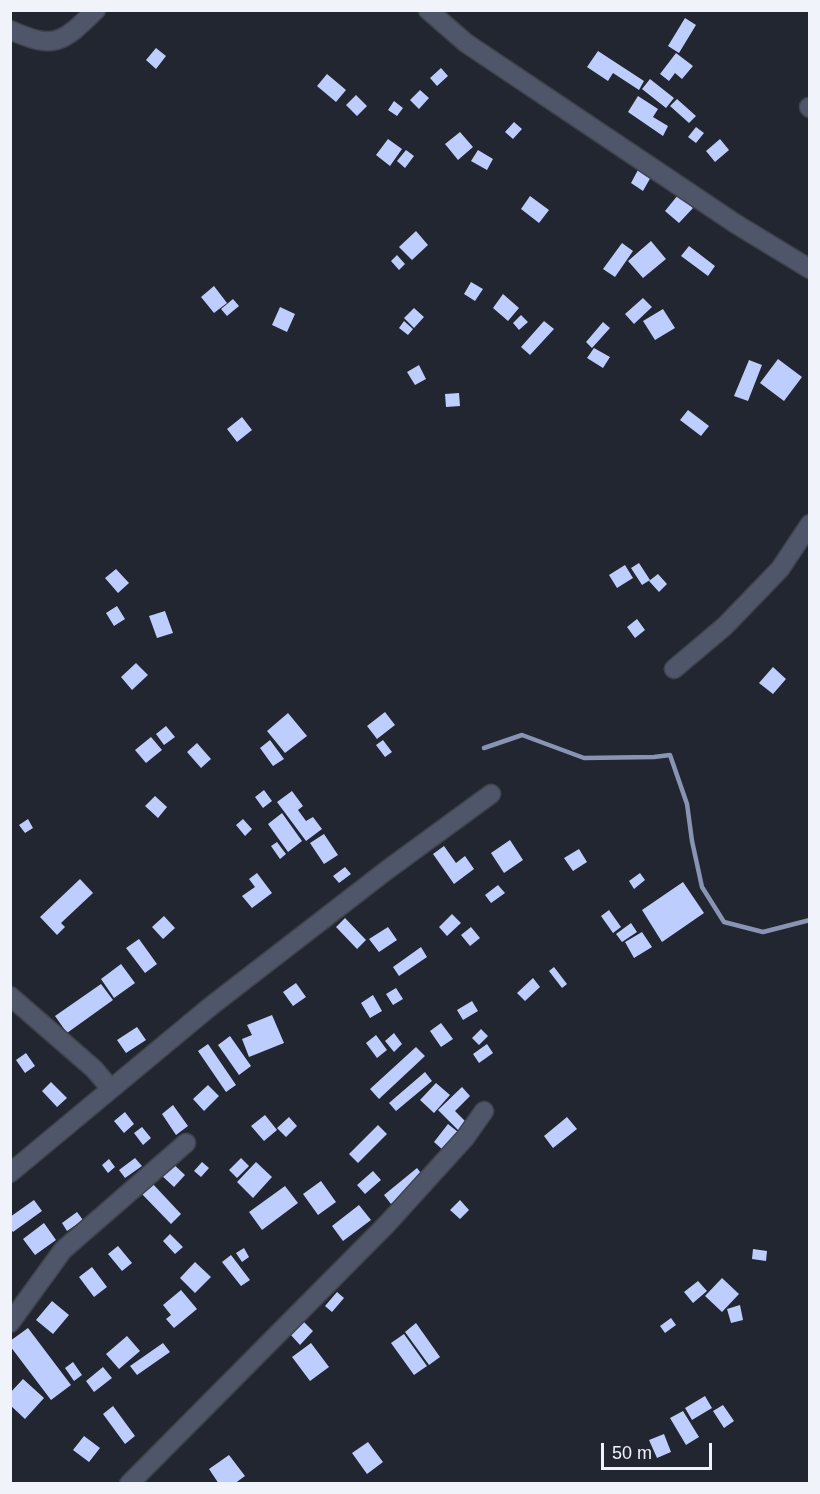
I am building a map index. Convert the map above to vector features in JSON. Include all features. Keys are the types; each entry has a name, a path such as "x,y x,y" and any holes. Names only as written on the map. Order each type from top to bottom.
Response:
{"street":[{"path":"10,30 46,43 67,35 96,10"},
{"path":"428,10 466,43 735,224 810,269"},
{"path":"675,669 725,626 780,568 810,524"},
{"path":"10,1173 210,1006 387,870 491,794"},
{"path":"10,996 94,1070 111,1089"},
{"path":"129,1484 387,1224 465,1138 484,1111"},
{"path":"10,1323 63,1250 186,1143"}],"building":[{"path":"685,18 696,25 679,53 668,46"},
{"path":"156,48 166,56 156,69 146,60"},
{"path":"598,51 644,81 639,90 613,73 608,81 587,67"},
{"path":"676,53 693,66 682,79 675,73 669,81 660,74"},
{"path":"441,68 448,76 437,86 430,78"},
{"path":"327,74 346,90 336,102 317,86"},
{"path":"650,79 674,98 666,108 642,89"},
{"path":"420,90 429,98 419,109 410,100"},
{"path":"356,95 367,106 357,116 346,105"},
{"path":"638,96 658,109 653,117 668,126 663,136 628,112"},
{"path":"677,99 696,116 689,123 670,106"},
{"path":"394,101 403,108 397,116 388,110"},
{"path":"514,122 522,129 513,139 505,132"},
{"path":"696,127 704,133 696,143 688,137"},
{"path":"460,132 473,147 458,160 445,144"},
{"path":"388,139 402,149 390,166 376,155"},
{"path":"720,139 729,150 715,162 706,151"},
{"path":"406,150 414,156 405,168 397,161"},
{"path":"478,150 493,159 487,170 471,161"},
{"path":"639,168 652,175 643,191 631,183"},
{"path":"678,195 693,208 679,223 665,211"},
{"path":"530,196 549,210 539,223 521,209"},
{"path":"416,231 428,245 412,260 399,247"},
{"path":"651,241 666,259 643,278 628,261"},
{"path":"622,243 633,251 615,277 603,269"},
{"path":"689,246 715,266 708,276 681,256"},
{"path":"397,255 405,264 399,270 391,261"},
{"path":"471,282 483,289 475,301 464,294"},
{"path":"214,286 227,303 214,313 201,297"},
{"path":"503,294 519,308 508,321 493,308"},
{"path":"643,298 652,307 634,324 625,314"},
{"path":"233,299 239,306 227,316 221,309"},
{"path":"280,307 295,314 287,332 272,325"},
{"path":"414,308 424,317 414,328 404,318"},
{"path":"663,309 675,328 655,340 643,321"},
{"path":"521,315 528,322 519,330 513,323"},
{"path":"404,321 413,329 408,335 399,328"},
{"path":"544,321 554,329 530,355 521,347"},
{"path":"603,322 610,328 592,348 586,342"},
{"path":"594,348 610,357 603,368 587,358"},
{"path":"778,359 802,377 784,401 760,383"},
{"path":"749,360 762,365 748,401 734,396"},
{"path":"419,365 426,379 415,385 407,372"},
{"path":"459,393 460,406 446,407 445,394"},
{"path":"688,410 709,426 701,436 680,420"},
{"path":"242,417 252,430 237,442 227,429"},
{"path":"639,563 650,580 642,585 631,568"},
{"path":"625,565 633,578 617,588 609,575"},
{"path":"116,569 129,583 118,593 105,578"},
{"path":"658,574 667,584 659,592 649,581"},
{"path":"117,606 125,619 114,626 106,613"},
{"path":"165,611 173,633 157,638 149,616"},
{"path":"637,619 645,630 635,638 627,627"},
{"path":"136,663 148,675 132,690 121,677"},
{"path":"773,667 786,679 773,694 759,683"},
{"path":"385,712 395,725 377,739 367,726"},
{"path":"288,713 307,736 285,753 267,731"},
{"path":"166,726 175,737 164,745 156,734"},
{"path":"151,737 162,750 146,763 135,750"},
{"path":"270,740 284,759 273,766 260,748"},
{"path":"383,740 392,752 385,757 376,745"},
{"path":"197,743 211,759 201,768 187,752"},
{"path":"264,790 272,801 263,808 255,797"},
{"path":"292,791 303,806 298,810 306,821 313,817 322,829 306,841 277,802"},
{"path":"155,796 167,807 158,818 145,806"},
{"path":"282,813 302,841 288,852 268,824"},
{"path":"28,819 33,828 25,833 19,825"},
{"path":"243,819 252,829 245,836 236,825"},
{"path":"324,834 338,855 324,864 310,843"},
{"path":"510,840 523,860 504,873 491,853"},
{"path":"277,842 286,854 280,859 271,846"},
{"path":"444,846 456,863 465,856 474,869 454,884 433,854"},
{"path":"579,849 587,862 573,871 564,858"},
{"path":"345,867 351,874 339,883 333,876"},
{"path":"257,873 272,893 252,908 242,896 255,887 249,879"},
{"path":"640,873 645,880 634,889 629,881"},
{"path":"80,879 93,893 61,923 65,927 57,935 40,917"},
{"path":"683,882 704,913 662,942 642,910"},
{"path":"498,885 505,893 491,903 485,895"},
{"path":"609,910 621,927 613,933 601,916"},
{"path":"452,914 461,923 447,936 439,927"},
{"path":"164,916 175,928 163,939 152,927"},
{"path":"345,918 366,940 357,949 336,927"},
{"path":"631,923 637,932 622,942 616,934"},
{"path":"388,927 397,940 379,952 369,939"},
{"path":"471,927 480,938 470,946 461,935"},
{"path":"642,932 652,947 634,958 625,942"},
{"path":"139,939 157,964 145,973 126,948"},
{"path":"421,947 427,957 399,976 393,967"},
{"path":"121,964 135,983 114,998 101,979"},
{"path":"554,967 567,984 562,988 549,971"},
{"path":"533,978 540,987 525,1001 517,993"},
{"path":"296,983 306,997 293,1006 283,992"},
{"path":"101,984 113,1000 67,1033 55,1016"},
{"path":"396,988 403,999 393,1005 386,994"},
{"path":"373,995 382,1011 370,1018 361,1003"},
{"path":"472,1001 478,1011 463,1020 457,1010"},
{"path":"272,1015 284,1043 249,1057 242,1039 252,1035 247,1025"},
{"path":"441,1023 453,1039 441,1047 430,1031"},
{"path":"137,1027 146,1040 126,1053 117,1040"},
{"path":"481,1029 488,1036 479,1045 472,1038"},
{"path":"394,1033 402,1044 394,1052 385,1041"},
{"path":"376,1035 387,1050 377,1058 366,1043"},
{"path":"230,1036 251,1066 239,1075 218,1045"},
{"path":"208,1044 236,1085 226,1092 198,1051"},
{"path":"487,1044 493,1053 479,1063 473,1054"},
{"path":"416,1047 425,1056 379,1099 370,1089"},
{"path":"26,1053 35,1066 25,1073 16,1060"},
{"path":"425,1072 432,1081 396,1111 389,1103"},
{"path":"51,1082 67,1098 57,1107 42,1091"},
{"path":"436,1083 450,1095 434,1113 420,1100"},
{"path":"208,1085 219,1096 204,1111 193,1099"},
{"path":"462,1087 470,1096 455,1111 468,1124 460,1132 438,1110"},
{"path":"173,1105 188,1126 176,1135 162,1114"},
{"path":"125,1112 134,1124 124,1133 114,1121"},
{"path":"265,1115 277,1130 264,1141 251,1126"},
{"path":"289,1117 297,1126 286,1137 277,1128"},
{"path":"567,1117 577,1129 553,1148 544,1136"},
{"path":"448,1124 458,1132 443,1150 434,1142"},
{"path":"378,1125 387,1134 358,1163 349,1154"},
{"path":"142,1127 151,1138 143,1145 134,1133"},
{"path":"135,1158 142,1166 125,1178 119,1170"},
{"path":"241,1158 249,1166 237,1178 229,1170"},
{"path":"109,1159 115,1167 108,1173 102,1165"},
{"path":"170,1161 185,1175 174,1187 159,1173"},
{"path":"202,1162 209,1168 201,1177 194,1171"},
{"path":"256,1162 272,1177 253,1198 237,1182"},
{"path":"417,1168 424,1177 391,1204 384,1195"},
{"path":"373,1171 381,1180 365,1194 357,1185"},
{"path":"321,1181 336,1202 318,1215 303,1194"},
{"path":"151,1182 181,1214 171,1224 140,1192"},
{"path":"285,1186 298,1203 262,1230 249,1212"},
{"path":"34,1200 42,1211 13,1232 10,1228 10,1217"},
{"path":"460,1200 469,1210 460,1219 450,1210"},
{"path":"359,1205 371,1220 343,1241 332,1226"},
{"path":"77,1212 83,1220 67,1231 62,1223"},
{"path":"44,1223 56,1240 35,1255 23,1239"},
{"path":"170,1234 183,1247 175,1254 163,1241"},
{"path":"118,1246 132,1263 122,1271 108,1254"},
{"path":"244,1248 249,1257 242,1262 236,1253"},
{"path":"753,1249 767,1251 766,1261 752,1259"},
{"path":"231,1255 250,1280 241,1286 222,1262"},
{"path":"195,1262 211,1277 195,1293 180,1278"},
{"path":"92,1267 107,1287 94,1297 79,1277"},
{"path":"722,1278 739,1294 722,1312 705,1296"},
{"path":"698,1281 707,1291 693,1303 684,1292"},
{"path":"181,1290 197,1309 174,1328 166,1319 171,1315 163,1305"},
{"path":"337,1292 344,1298 332,1312 325,1306"},
{"path":"52,1301 69,1315 53,1334 36,1320"},
{"path":"740,1305 743,1320 731,1323 727,1309"},
{"path":"671,1318 676,1325 665,1333 660,1326"},
{"path":"303,1321 313,1331 300,1345 290,1334"},
{"path":"416,1323 440,1357 429,1365 405,1332"},
{"path":"28,1328 71,1385 51,1400 10,1346 10,1341"},
{"path":"404,1334 427,1366 414,1375 391,1343"},
{"path":"127,1336 140,1351 119,1369 106,1354"},
{"path":"163,1343 170,1352 137,1375 130,1366"},
{"path":"311,1343 329,1367 310,1381 292,1357"},
{"path":"73,1362 82,1375 74,1381 65,1368"},
{"path":"103,1367 112,1378 94,1392 86,1381"},
{"path":"23,1379 44,1398 25,1419 10,1405 10,1393"},
{"path":"705,1396 712,1408 692,1420 685,1408"},
{"path":"723,1405 734,1421 724,1428 713,1411"},
{"path":"113,1406 135,1436 125,1444 103,1414"},
{"path":"683,1411 699,1437 686,1445 670,1418"},
{"path":"664,1434 671,1452 657,1458 649,1440"},
{"path":"84,1436 100,1448 89,1462 73,1450"},
{"path":"368,1442 383,1462 367,1474 352,1453"},
{"path":"229,1455 245,1476 234,1484 219,1484 209,1469"}],"waterway":[{"path":"484,748 522,735 584,758 670,755 687,804 702,887 724,922 763,932 810,920"}]}
